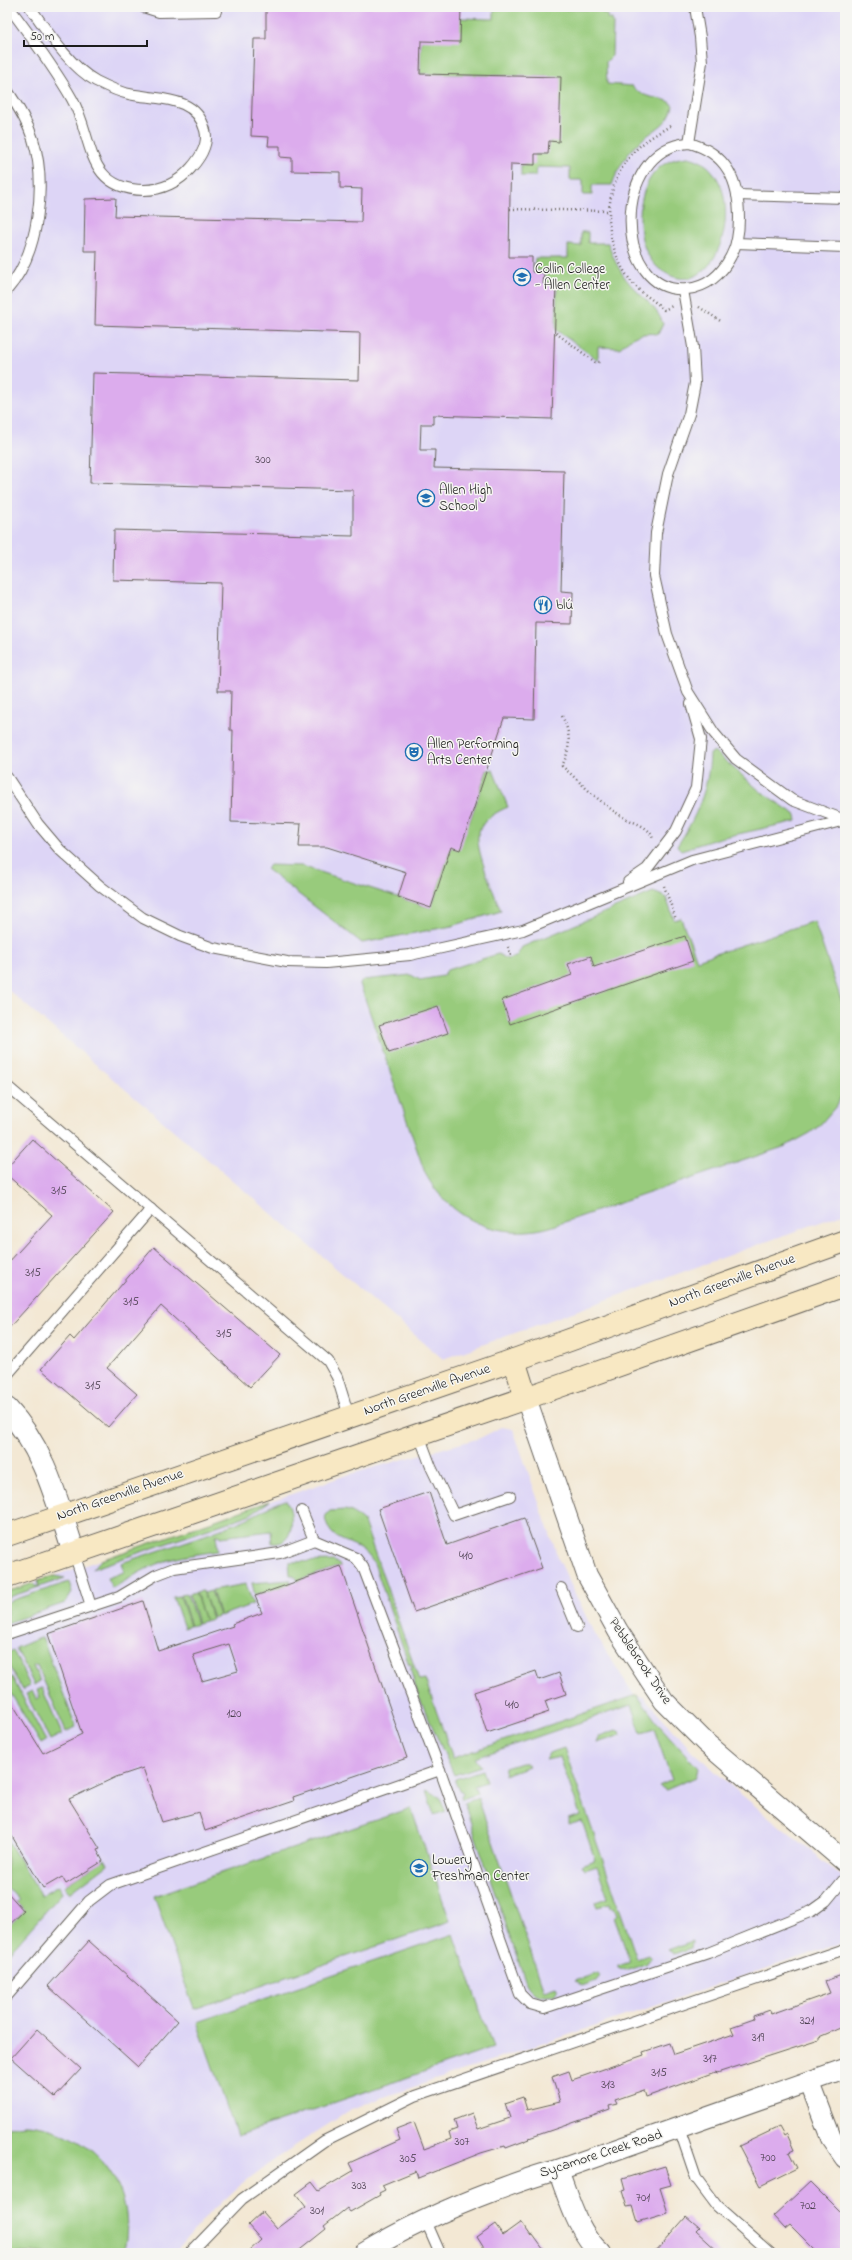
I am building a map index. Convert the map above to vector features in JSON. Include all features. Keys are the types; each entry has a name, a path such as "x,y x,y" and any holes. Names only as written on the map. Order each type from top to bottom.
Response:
{"main road":[{"name":"North Greenville Avenue","path":"7,1535 514,1360 845,1241"},
{"path":"7,1576 526,1398 845,1285"},
{"path":"514,1360 526,1398"}],"street":[{"name":"Pebblebrook Drive","path":"526,1398 587,1575 618,1631 664,1701 706,1743 845,1862"},
{"path":"7,1409 29,1435 40,1456 74,1553"},
{"name":"Sycamore Creek Road","path":"364,2253 396,2233 425,2219 526,2179 558,2170 845,2070"},
{"path":"810,2083 831,2138 845,2158"},
{"path":"558,2170 578,2222 592,2246 601,2253"}],"lane":[{"path":"9,7 58,75 74,101 92,158 106,177 121,186 150,190 169,185 185,175 199,158 206,141 206,132 198,114 180,102 129,94 95,81 74,65 30,7"},
{"path":"143,7 159,12 216,12"},
{"path":"689,143 702,62 695,7"},
{"path":"7,90 23,115 34,140 37,157 38,200 35,228 29,252 22,269 7,290"},
{"path":"689,143 705,148 719,158 730,172 737,195 739,222 736,243 728,263 712,280 694,289 683,290 665,286 657,281 643,266 633,244 630,213 639,178 646,166 664,150 672,145 689,143"},
{"path":"737,195 845,198"},
{"path":"736,243 845,247"},
{"path":"604,896 647,869 676,831 696,788 700,739 688,692 667,634 654,576 656,533 661,503 668,474 689,414 695,383 693,347 683,290"},
{"path":"688,692 714,733 736,759 792,800 845,820"},
{"path":"7,777 38,824 60,850 100,886 143,918 180,936 207,946 257,958 287,962 326,963 410,955 523,930 692,860 845,820"},
{"path":"7,1086 328,1361 338,1377 349,1416"},
{"path":"7,1374 151,1209"},
{"path":"419,1434 431,1467 454,1515 510,1496"},
{"path":"302,1511 314,1540"},
{"path":"7,1634 119,1597 156,1575 174,1568 280,1553 314,1540 356,1558 363,1567 440,1770 520,1994 530,2004 544,2008 708,1953 812,1911 826,1901 845,1878"},
{"path":"74,1553 90,1606"},
{"path":"561,1588 577,1627"},
{"path":"7,1996 89,1901 110,1885 440,1770"},
{"path":"190,2253 242,2199 324,2141 415,2096 845,1949"},
{"path":"679,2128 696,2178 717,2206 770,2253"},
{"path":"425,2219 440,2253"}],"path":[{"path":"510,209 609,211"},
{"path":"556,333 595,362 601,362"},
{"path":"562,716 568,728 570,741 568,754 562,766 614,811 624,818 636,822 652,835 657,856"},
{"path":"659,874 676,920"}],"shaded area":[{"name":"Allen High School","path":"7,7 845,7 845,1213 443,1359 7,989"},
{"name":"Lowery Freshman Center","path":"502,1427 513,1429 559,1560 593,1631 634,1695 644,1697 692,1751 743,1796 845,1879 845,1942 384,2097 349,2111 276,2158 237,2188 205,2218 175,2253 7,2253 7,1592 347,1475 480,1438"}],"green space":[{"path":"494,7 603,10 603,14 608,15 607,19 612,19 613,24 612,56 606,62 607,84 632,86 644,95 666,100 673,106 669,117 628,154 620,166 612,185 592,185 592,195 583,195 583,180 570,180 570,168 537,167 536,176 521,176 521,165 526,165 526,154 540,155 540,142 551,142 552,77 420,74 421,41 460,18 494,19"},
{"path":"688,157 709,167 721,186 725,209 723,234 715,256 702,272 685,279 659,269 648,256 641,234 640,220 643,194 654,173 663,165 674,159"},
{"path":"581,232 588,232 588,243 608,243 623,275 653,307 663,324 658,334 641,334 628,340 620,348 598,347 598,360 556,330 557,284 545,282 545,272 534,269 535,258 568,258 568,245 581,246"},
{"path":"714,751 760,791 796,815 797,821 720,838 681,850 677,846 696,814 707,779 710,754"},
{"path":"487,770 493,770 508,807 489,818 482,826 478,836 478,843 483,863 501,911 452,926 362,943 266,869 270,865 302,866 431,908 451,847 469,823"},
{"path":"653,892 666,897 674,920 681,918 697,960 814,921 845,1011 845,1089 837,1105 819,1126 810,1133 786,1146 550,1227 531,1231 512,1231 478,1223 462,1214 448,1203 435,1189 425,1173 360,984 363,980 411,975 420,980 443,976 447,970 498,954 507,959 516,957 522,947"},
{"path":"286,1500 291,1513 291,1528 289,1535 280,1543 272,1543 271,1531 220,1537 219,1535 216,1535 218,1551 164,1561 143,1570 112,1588 107,1578 124,1572 121,1563 180,1544 245,1520"},
{"path":"270,1501 249,1515 92,1569 101,1560"},
{"path":"345,1510 352,1512 364,1522 419,1680 425,1679 453,1758 637,1695 659,1725 698,1768 696,1777 666,1790 659,1786 672,1780 654,1729 641,1733 631,1705 475,1758 481,1766 454,1775 419,1697 410,1669 412,1668 411,1664 409,1665 374,1563 361,1549 341,1540 333,1534 326,1522 325,1518 330,1511"},
{"path":"334,1561 341,1566 297,1581 294,1575 290,1575 289,1562"},
{"path":"54,1576 65,1578 7,1598 7,1592 34,1583 35,1586 39,1586 38,1581"},
{"path":"290,1580 291,1584 255,1596 252,1583"},
{"path":"69,1582 72,1592 65,1603 7,1623 7,1602"},
{"path":"246,1584 253,1604 220,1616 212,1590"},
{"path":"203,1591 212,1619 205,1621 196,1592"},
{"path":"211,1591 219,1616 213,1618 204,1593"},
{"path":"195,1592 205,1621 198,1623 189,1594"},
{"path":"187,1594 197,1624 191,1626 181,1595"},
{"path":"180,1596 190,1626 184,1628 173,1597"},
{"path":"42,1637 76,1727 66,1732 37,1665 33,1666 40,1681 34,1685 16,1648"},
{"path":"13,1650 30,1686 23,1690 7,1663 7,1653"},
{"path":"12,1677 46,1741 41,1744 7,1687 7,1679"},
{"path":"42,1688 62,1734 50,1740 26,1694 32,1691 37,1699 40,1697 37,1690"},
{"path":"616,1730 620,1732 621,1735 597,1743 600,1736"},
{"path":"564,1748 637,1959 648,1955 651,1958 646,1964 625,1971 618,1968 618,1966 630,1962 614,1916 617,1915 614,1907 611,1908 610,1904 597,1907 596,1902 608,1898 597,1866 585,1870 582,1865 595,1860 582,1821 568,1825 568,1819 580,1815 560,1757 546,1760 549,1753"},
{"path":"525,1763 529,1766 504,1775 505,1768"},
{"path":"482,1770 486,1782 474,1786 477,1794 462,1799 462,1791 460,1791 455,1779"},
{"path":"426,1790 439,1796 446,1811 434,1815"},
{"path":"478,1798 544,1991 556,1987 558,1991 555,1995 538,1995 528,1987 526,1983 464,1803"},
{"path":"411,1808 450,1921 194,2009 154,1896"},
{"path":"7,1839 41,1896 58,1886 62,1893 7,1955 7,1927 24,1911 16,1902 19,1900 7,1887"},
{"path":"105,1859 108,1864 70,1893 64,1886"},
{"path":"454,1934 493,2048 237,2136 197,2022"},
{"path":"692,1941 691,1948 674,1954 668,1950"},
{"path":"598,1973 600,1976 596,1981 582,1986 575,1981"},
{"path":"25,2125 49,2129 71,2137 90,2149 106,2165 117,2184 125,2206 127,2229 123,2253 7,2253 7,2127"}],"building":[{"name":"Allen High School","path":"266,7 461,7 460,42 421,41 420,74 561,77 559,142 549,141 548,154 535,154 535,165 511,164 510,194 509,257 532,257 532,272 544,273 543,284 556,284 552,419 433,415 433,424 421,424 420,450 435,450 434,468 564,471 561,591 573,592 572,624 536,623 534,719 504,718 460,850 451,847 431,908 398,897 406,872 327,847 299,847 301,824 231,822 233,730 230,730 231,691 218,691 221,583 113,580 114,530 353,536 353,490 90,483 93,373 359,380 360,333 95,325 97,251 84,251 85,199 116,198 115,216 361,222 362,189 340,188 340,172 292,171 292,158 280,157 280,146 268,146 269,137 251,136 254,39 266,39"},
{"path":"685,936 693,961 510,1024 502,1000 572,975 568,964 591,956 594,967"},
{"path":"438,1006 448,1033 389,1053 379,1025"},
{"path":"32,1139 114,1212 7,1330 7,1264 52,1215 7,1175 7,1167"},
{"path":"154,1247 280,1355 250,1387 161,1306 107,1368 137,1394 108,1427 41,1369 70,1336 74,1340"},
{"path":"429,1492 447,1545 524,1518 542,1568 414,1612 378,1509"},
{"path":"341,1566 407,1758 293,1797 294,1801 205,1831 199,1812 162,1822 143,1768 116,1777 69,1799 100,1849 97,1850 103,1861 66,1884 62,1877 43,1888 7,1828 7,1695 43,1753 82,1734 48,1634 143,1601 158,1651 233,1626 232,1624 262,1613 255,1596","holes":["229,1644 238,1671 202,1681 193,1655"]},
{"path":"536,1671 539,1680 559,1673 566,1694 545,1701 549,1712 487,1733 474,1692"},
{"path":"7,1892 24,1911 7,1927"},
{"path":"89,1941 178,2021 138,2067 48,1986"},
{"path":"842,1975 845,1983 845,2026 819,2037 819,2040 717,2073 716,2072 646,2097 644,2090 615,2100 617,2104 609,2106 610,2110 529,2138 530,2139 506,2148 505,2146 481,2153 418,2178 416,2171 382,2185 385,2190 379,2193 380,2195 350,2212 347,2208 324,2226 326,2229 296,2253 247,2253 261,2240 248,2225 262,2212 277,2229 306,2207 296,2194 312,2182 319,2191 353,2171 349,2163 400,2140 396,2129 414,2122 424,2149 451,2139 449,2132 457,2129 454,2120 472,2113 478,2129 510,2118 505,2103 523,2097 527,2110 560,2102 552,2077 569,2071 572,2080 644,2055 643,2052 670,2043 674,2054 734,2034 731,2027 754,2019 753,2016 770,2010 771,2014 830,1993 825,1981"},
{"path":"37,2029 81,2069 55,2097 11,2058"},
{"path":"779,2127 784,2136 787,2134 794,2150 789,2152 797,2168 760,2186 739,2146"},
{"path":"665,2166 671,2185 660,2188 668,2213 638,2222 633,2206 627,2207 622,2191 625,2190 622,2179"},
{"path":"810,2182 845,2217 845,2253 818,2253 790,2225 785,2229 773,2216"},
{"path":"686,2217 699,2228 696,2231 720,2253 654,2253"},
{"path":"521,2222 546,2253 487,2253 477,2237 495,2224 503,2235"}],"place":[{"name":"Collin College - Allen Center","path":"522,277"},
{"name":"Allen High School","path":"426,498"},
{"name":"blú","path":"543,605"},
{"name":"Allen Performing Arts Center","path":"414,752"},
{"name":"Lowery Freshman Center","path":"419,1868"}]}
